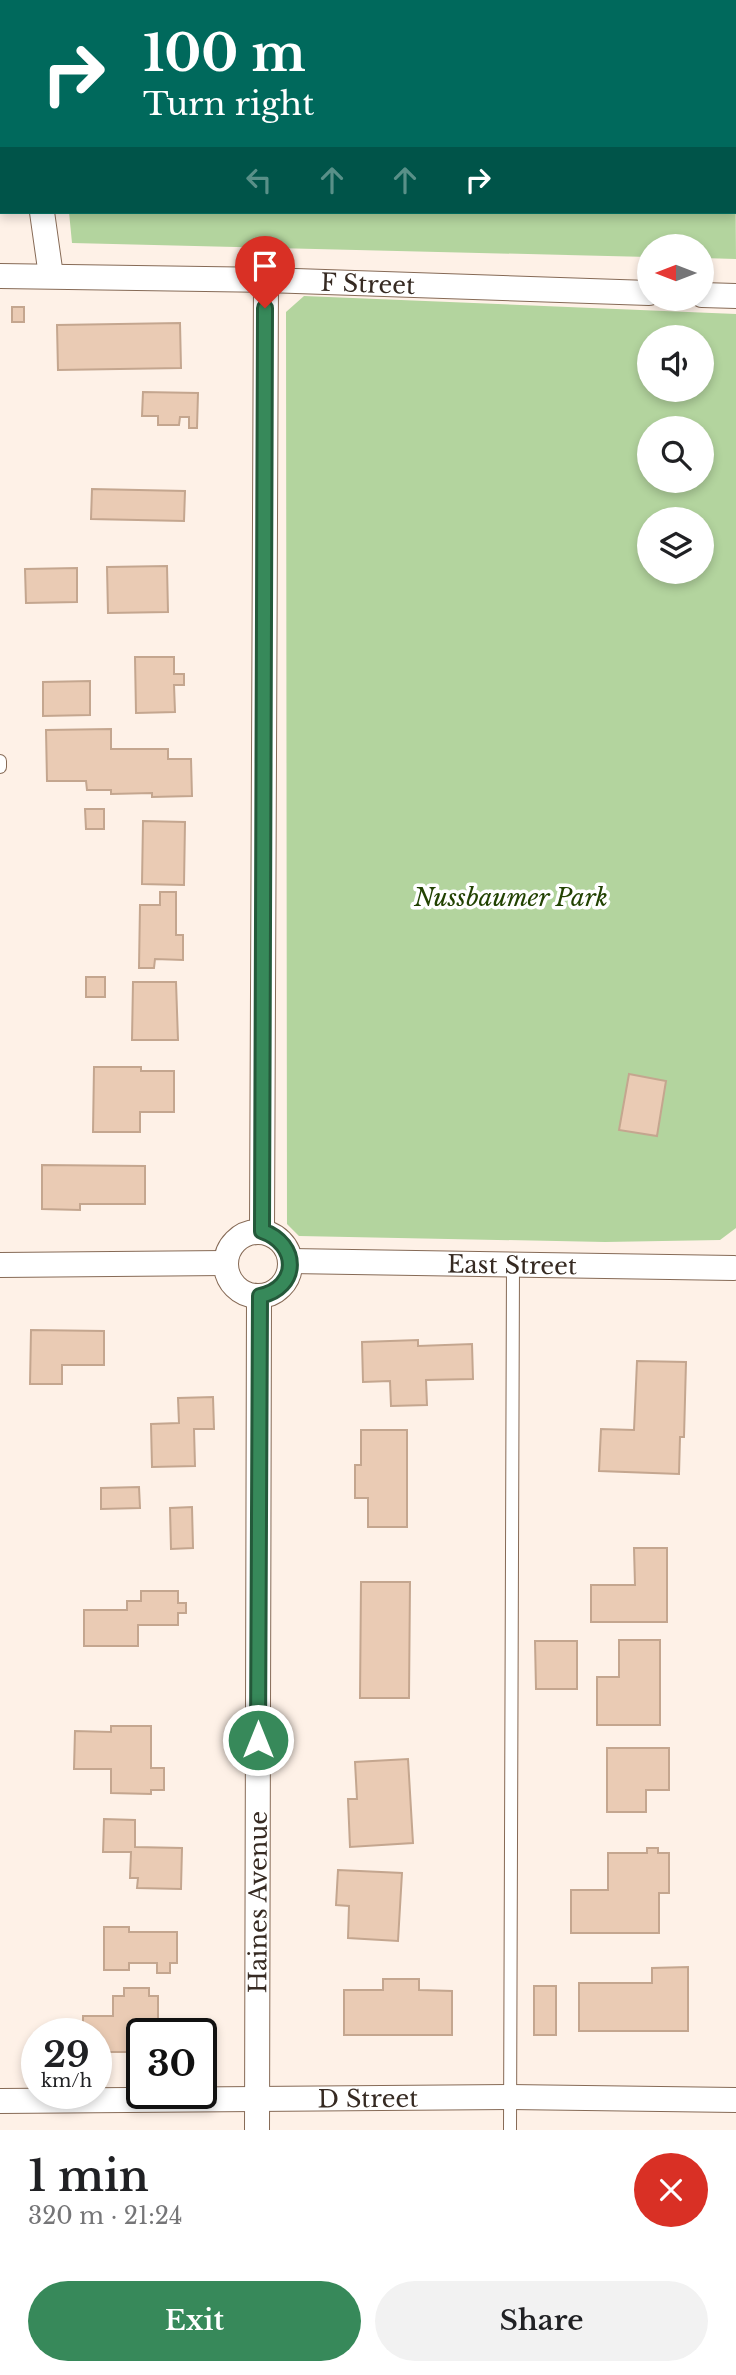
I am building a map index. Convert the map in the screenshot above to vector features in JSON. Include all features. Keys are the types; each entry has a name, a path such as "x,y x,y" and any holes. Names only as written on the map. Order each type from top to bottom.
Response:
{"street":[{"path":"42,214 51,276"},
{"name":"F Street","path":"0,276 266,280 637,293"},
{"path":"262,1231 266,280"},
{"path":"714,295 736,296"},
{"path":"262,1231 281,1241 290,1261 286,1281 270,1294 260,1296 249,1295 232,1284 225,1263 227,1252 240,1236 262,1231"},
{"name":"East Street","path":"290,1261 735,1265"},
{"path":"0,1265 225,1263"},
{"name":"Haines Avenue","path":"257,2130 260,1296"},
{"name":"D Street","path":"0,2101 510,2097 736,2100"}],"lane":[{"path":"0,761 0,766"},
{"path":"510,2130 513,1264"}],"green space":[{"path":"69,214 736,214 736,259 714,258 714,234 637,234 637,257 72,243"},
{"name":"Nussbaumer Park","path":"304,296 637,310 637,312 736,314 736,1228 720,1240 605,1242 299,1236 287,1224 286,312"}],"building":[{"path":"12,307 24,307 24,322 12,322"},
{"path":"180,323 181,368 58,370 57,325"},
{"path":"143,392 198,393 197,428 189,428 189,417 180,417 179,425 158,425 158,416 142,416"},
{"path":"92,489 185,491 184,521 91,519"},
{"path":"167,566 168,612 108,613 107,567"},
{"path":"77,568 77,602 26,603 25,569"},
{"path":"135,657 174,657 174,674 184,674 184,685 174,685 175,712 136,713"},
{"path":"90,681 90,715 43,716 43,682"},
{"path":"111,729 111,749 168,749 168,759 191,759 192,796 111,794 111,790 87,790 86,781 47,781 46,730"},
{"path":"85,809 104,809 104,829 86,829"},
{"path":"143,821 185,822 184,885 142,884"},
{"path":"160,892 176,892 176,935 183,935 183,960 155,959 154,968 139,968 140,905 160,905"},
{"path":"86,977 105,977 105,997 86,997"},
{"path":"133,982 176,982 178,1040 132,1040"},
{"path":"94,1067 141,1067 141,1071 174,1071 174,1112 140,1112 140,1132 93,1132"},
{"path":"629,1074 666,1081 657,1136 619,1130"},
{"path":"42,1165 145,1166 145,1204 80,1204 80,1210 42,1209"},
{"path":"31,1330 104,1331 104,1365 62,1365 62,1384 30,1384"},
{"path":"418,1340 418,1346 472,1344 473,1379 426,1380 427,1405 391,1406 390,1381 363,1382 362,1342"},
{"path":"637,1361 686,1362 684,1437 680,1437 679,1474 599,1471 601,1429 634,1430"},
{"path":"213,1397 214,1429 194,1429 195,1466 152,1467 151,1424 179,1423 178,1398"},
{"path":"361,1430 407,1430 407,1527 368,1527 368,1498 355,1498 355,1465 361,1465"},
{"path":"139,1487 140,1508 101,1509 101,1488"},
{"path":"192,1507 193,1548 171,1549 170,1508"},
{"path":"634,1548 667,1548 667,1622 591,1622 591,1585 635,1585"},
{"path":"361,1582 410,1582 409,1698 360,1698"},
{"path":"141,1591 178,1591 178,1603 186,1603 186,1613 178,1613 178,1625 138,1625 138,1646 84,1646 84,1610 127,1610 127,1601 141,1601"},
{"path":"619,1640 660,1640 660,1725 597,1725 597,1677 619,1677"},
{"path":"535,1641 577,1641 577,1689 536,1689"},
{"path":"111,1726 151,1726 151,1768 164,1768 164,1790 151,1790 151,1794 111,1793 111,1769 74,1769 75,1731 111,1732"},
{"path":"607,1748 669,1748 669,1790 646,1790 646,1812 607,1812"},
{"path":"408,1759 413,1843 350,1847 348,1799 357,1799 355,1762"},
{"path":"104,1819 135,1820 135,1847 182,1848 181,1889 137,1888 138,1878 130,1878 131,1852 103,1852"},
{"path":"647,1848 658,1848 658,1853 669,1853 669,1893 659,1893 659,1933 571,1933 571,1890 608,1890 608,1853 647,1853"},
{"path":"338,1870 402,1873 398,1941 348,1938 349,1906 336,1905"},
{"path":"104,1927 129,1927 129,1932 177,1932 177,1963 170,1963 170,1973 157,1973 157,1963 129,1963 129,1970 104,1970"},
{"path":"688,1967 688,2031 579,2031 579,1983 652,1983 652,1968"},
{"path":"383,1979 419,1979 419,1990 452,1991 452,2035 344,2035 344,1990 383,1990"},
{"path":"534,1986 556,1986 556,2035 534,2035"},
{"path":"124,1988 149,1988 149,1996 158,1996 158,2018 126,2018 126,2052 112,2052 112,2018 83,2016 113,2016 113,1996 124,1996"}],"route":[{"path":"258,1740 260,1296 270,1294 286,1281 290,1261 281,1241 262,1231 265,308"}]}
